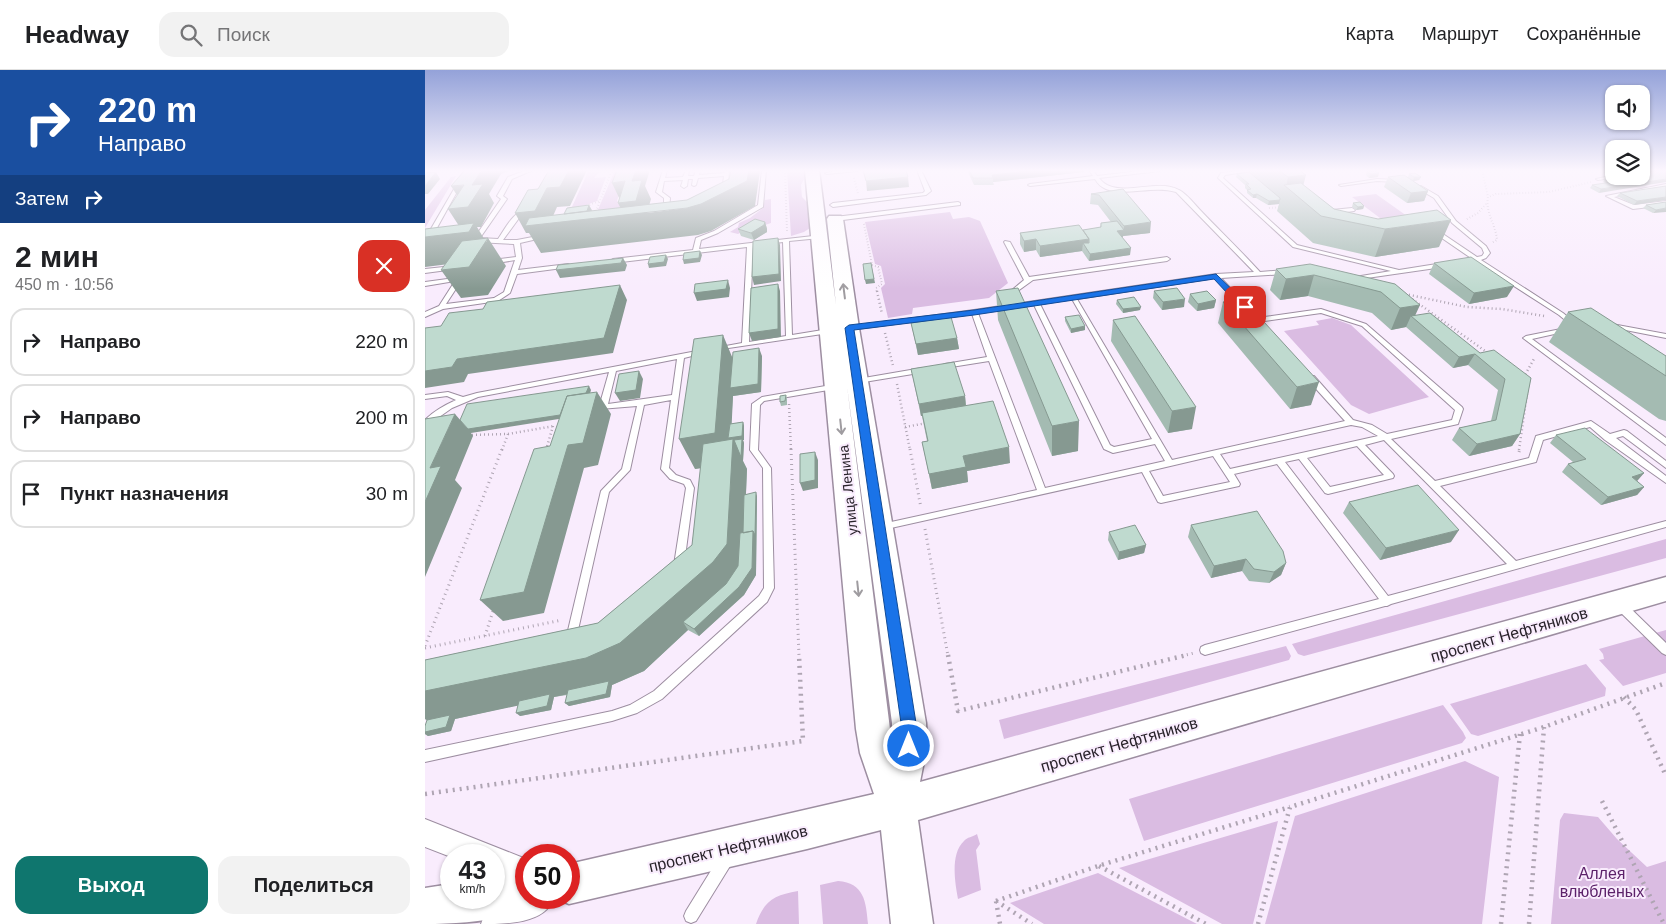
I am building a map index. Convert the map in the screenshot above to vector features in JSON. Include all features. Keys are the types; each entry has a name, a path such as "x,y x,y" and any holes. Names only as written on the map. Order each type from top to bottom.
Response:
{"main road":[{"name":"улица Ленина","path":"825,210 846,372 880,527 909,723 909,746 897,806"},
{"name":"улица Ленина","path":"846,372 873,729 878,753 897,806 912,924"},
{"name":"проспект Нефтяников","path":"580,882 734,847 897,806 1666,589"},
{"path":"425,909 440,906"}],"street":[{"path":"425,833 454,844"},
{"path":"496,924 521,909"}],"lane":[{"path":"425,239 430,235 444,210"},
{"path":"476,240 497,210"},
{"path":"500,240 520,213 526,210"},
{"path":"665,215 666,210"},
{"path":"696,251 698,238 716,232 754,210"},
{"path":"601,262 787,239 845,210"},
{"path":"826,221 911,210"},
{"path":"1196,210 1257,272"},
{"path":"1255,210 1295,246 1401,272"},
{"path":"1323,214 1352,210"},
{"path":"1445,210 1454,222 1484,247 1487,253 1484,257 1476,260 1458,262"},
{"path":"1428,228 1561,314 1578,328"},
{"path":"467,241 500,240 517,242 551,236"},
{"path":"787,239 789,337"},
{"path":"425,315 441,307 495,304 507,294 516,272 519,258 517,242"},
{"path":"1007,242 1027,280"},
{"path":"745,344 750,245"},
{"path":"484,263 519,258"},
{"path":"1002,308 1001,302 1027,280 1167,259"},
{"path":"1346,280 1448,264"},
{"path":"516,272 573,266"},
{"path":"425,271 461,270 459,279 441,307"},
{"path":"425,424 430,418 462,399 745,344 1216,276 1257,272 1293,272"},
{"path":"1216,276 1264,328"},
{"path":"425,284 459,279"},
{"path":"1074,298 1170,463"},
{"path":"1037,303 1107,447 1113,450 1157,442"},
{"path":"1228,472 1455,422 1459,409 1365,325 1321,311 1257,320"},
{"path":"974,312 1042,492"},
{"path":"1561,314 1579,318"},
{"path":"1607,324 1666,336"},
{"path":"1526,338 1578,328"},
{"path":"1526,338 1666,442"},
{"path":"670,576 677,570 680,562 689,488 687,482 673,477 665,469 681,356"},
{"path":"425,756 633,710 658,695 763,600 769,588 767,468 754,450 756,404 762,399 789,394 846,372 895,375 991,358"},
{"path":"613,370 603,407 676,397"},
{"path":"1304,371 1351,422"},
{"path":"425,397 448,394 462,399"},
{"path":"569,640 605,491 626,470 641,403"},
{"path":"880,527 923,519 1351,422 1361,423 1385,437 1514,565"},
{"path":"1433,485 1533,460 1539,438 1591,424 1666,480"},
{"path":"1608,438 1624,432 1666,464"},
{"path":"1301,456 1329,490 1389,476 1359,443"},
{"path":"1144,469 1161,500 1237,484 1215,453"},
{"path":"1279,461 1387,602"},
{"path":"1205,650 1387,602 1666,524"},
{"path":"1619,603 1666,650"},
{"path":"691,916 734,847"}],"path":[{"path":"595,216 597,210"},
{"path":"786,210 787,239"},
{"path":"1266,210 1271,215"},
{"path":"1484,247 1497,240 1497,229 1488,210"},
{"path":"862,216 872,265 878,267 882,284 877,288 883,323 923,519 958,711 1205,650"},
{"path":"1489,354 1431,310 1403,293 1467,307 1502,309 1542,316 1578,328"},
{"path":"1514,465 1521,448 1529,390 1525,375 1535,358 1526,338"},
{"path":"1519,377 1527,383"},
{"path":"425,794 803,741 789,394"},
{"path":"905,428 934,422"},
{"path":"462,436 508,434 562,424"},
{"path":"544,455 553,426"},
{"path":"425,647 508,434"},
{"path":"485,636 494,607"},
{"path":"425,647 575,617"},
{"path":"996,901 1098,866 1520,734 1666,683"},
{"path":"1624,697 1636,710 1666,776"},
{"path":"1529,924 1544,726"},
{"path":"1501,924 1520,734"},
{"path":"1602,801 1664,924"},
{"path":"1259,924 1290,807"},
{"path":"1098,866 1206,924"},
{"path":"996,901 1000,924"},
{"path":"996,901 1032,924"}],"green space":[{"path":"425,210 436,210 425,228 425,223"},
{"path":"761,210 771,210 771,223 765,225 757,223 738,234 730,232 738,227 739,223"},
{"path":"789,210 808,210 810,228 791,236"},
{"path":"1369,210 1398,210 1414,221 1388,224"},
{"path":"950,212 953,219 969,217 980,221 1008,283 989,298 913,308 912,314 888,318 881,288 885,284 881,266 875,264 865,222"},
{"path":"1332,318 1351,325 1429,397 1369,414 1351,405 1284,331 1319,325 1316,321"},
{"path":"1666,539 1666,558 1304,656 1298,654 1292,644"},
{"path":"1666,630 1666,673 1623,686 1599,660 1604,659 1599,649"},
{"path":"1286,646 1291,656 1289,660 1004,739 999,720"},
{"path":"1586,664 1606,688 1605,696 1478,736 1471,734 1450,704"},
{"path":"1443,705 1466,738 1462,743 1144,841 1129,799"},
{"path":"1465,761 1499,777 1482,924 1265,924 1295,816"},
{"name":"Аллея влюбленых","path":"1564,813 1598,817 1617,839 1647,867 1666,861 1666,924 1551,924 1560,820"},
{"path":"1278,821 1253,924 1222,924 1119,868"},
{"path":"977,834 980,844 976,850 981,890 958,899 955,869 957,853 965,840"},
{"path":"1098,873 1197,924 1044,924 1010,903"},
{"path":"838,881 847,882 858,889 866,908 868,924 823,924 820,885"},
{"path":"798,891 799,924 756,924 759,916 771,900"}],"building":[{"path":"517,210 536,210 535,211 515,213"},
{"path":"566,210 587,210 587,211 564,214"},
{"path":"601,210 670,210 525,226 529,218"},
{"path":"1111,210 1141,210 1151,222 1124,226"},
{"path":"1314,210 1338,210 1378,219 1437,210 1451,220 1385,229 1321,216"},
{"path":"755,219 765,222 764,225 751,233 738,229"},
{"path":"1117,221 1124,230 1117,231 1131,248 1090,254 1083,243 1089,243 1089,239 1083,230 1101,227 1101,223"},
{"path":"474,223 469,232 425,237 425,229"},
{"path":"1079,225 1089,239 1040,246 1036,239 1024,241 1020,233"},
{"path":"488,238 469,267 441,270 462,241"},
{"path":"778,238 779,274 752,277 753,241"},
{"path":"700,251 699,258 683,260 684,253"},
{"path":"666,255 664,262 648,264 650,257"},
{"path":"1471,257 1514,286 1474,293 1434,263"},
{"path":"623,258 621,263 556,270 558,265"},
{"path":"871,263 874,279 865,280 863,264"},
{"path":"1310,264 1395,284 1420,305 1400,308 1381,292 1314,275 1286,279 1276,269"},
{"path":"728,280 726,289 694,293 695,284"},
{"path":"778,284 778,329 749,333 751,288"},
{"path":"620,285 604,338 457,359 452,367 425,371 425,328 441,326 449,313 483,309 487,302"},
{"path":"1018,288 1079,421 1052,426 996,291"},
{"path":"1177,288 1185,299 1163,302 1154,291"},
{"path":"1252,289 1261,299 1250,300 1242,291"},
{"path":"1207,291 1216,300 1198,304 1190,294"},
{"path":"1134,297 1141,307 1123,309 1117,300"},
{"path":"1242,298 1319,382 1297,387 1223,302"},
{"path":"1591,308 1666,356 1666,376 1568,312"},
{"path":"1430,313 1480,353 1494,350 1531,378 1520,434 1477,444 1459,428 1496,420 1505,379 1475,354 1459,357 1411,316"},
{"path":"1079,315 1085,326 1071,329 1065,317"},
{"path":"1135,316 1196,407 1172,411 1113,320"},
{"path":"951,317 957,338 916,344 911,323"},
{"path":"723,335 715,433 679,439 694,339"},
{"path":"759,348 758,384 730,388 733,352"},
{"path":"954,362 965,396 919,404 911,369"},
{"path":"639,371 636,390 615,393 619,374"},
{"path":"589,386 586,393 567,396 560,415 468,429 460,420 467,404"},
{"path":"597,392 583,443 568,445 524,592 480,600 534,449 550,446 567,396"},
{"path":"786,395 785,401 780,402 780,396"},
{"path":"993,401 1009,447 963,456 966,467 929,474 922,442 928,441 922,413"},
{"path":"455,414 430,468 441,466 425,502 425,419"},
{"path":"743,422 742,436 728,438 730,424"},
{"path":"1585,428 1644,473 1632,477 1644,487 1608,497 1568,464 1586,459 1556,435"},
{"path":"733,439 727,544 713,562 620,643 586,658 425,691 425,660 598,623 692,545 703,444"},
{"path":"742,439 741,457 734,440"},
{"path":"815,452 815,480 800,483 800,454"},
{"path":"1418,485 1459,530 1386,548 1349,502"},
{"path":"756,492 755,535 753,531 743,533 744,495"},
{"path":"1257,511 1283,551 1286,563 1274,572 1254,569 1246,559 1214,566 1191,525"},
{"path":"1135,525 1146,545 1119,552 1109,532"},
{"path":"753,531 752,568 739,587 694,629 683,622 726,584 738,566 740,533"},
{"path":"609,681 606,694 565,703 568,690"},
{"path":"550,694 547,706 516,713 519,701"},
{"path":"450,715 446,727 425,732 427,720"}],"route":[{"path":"909,746 909,723 849,328 1074,298 1216,276 1245,307"}]}
